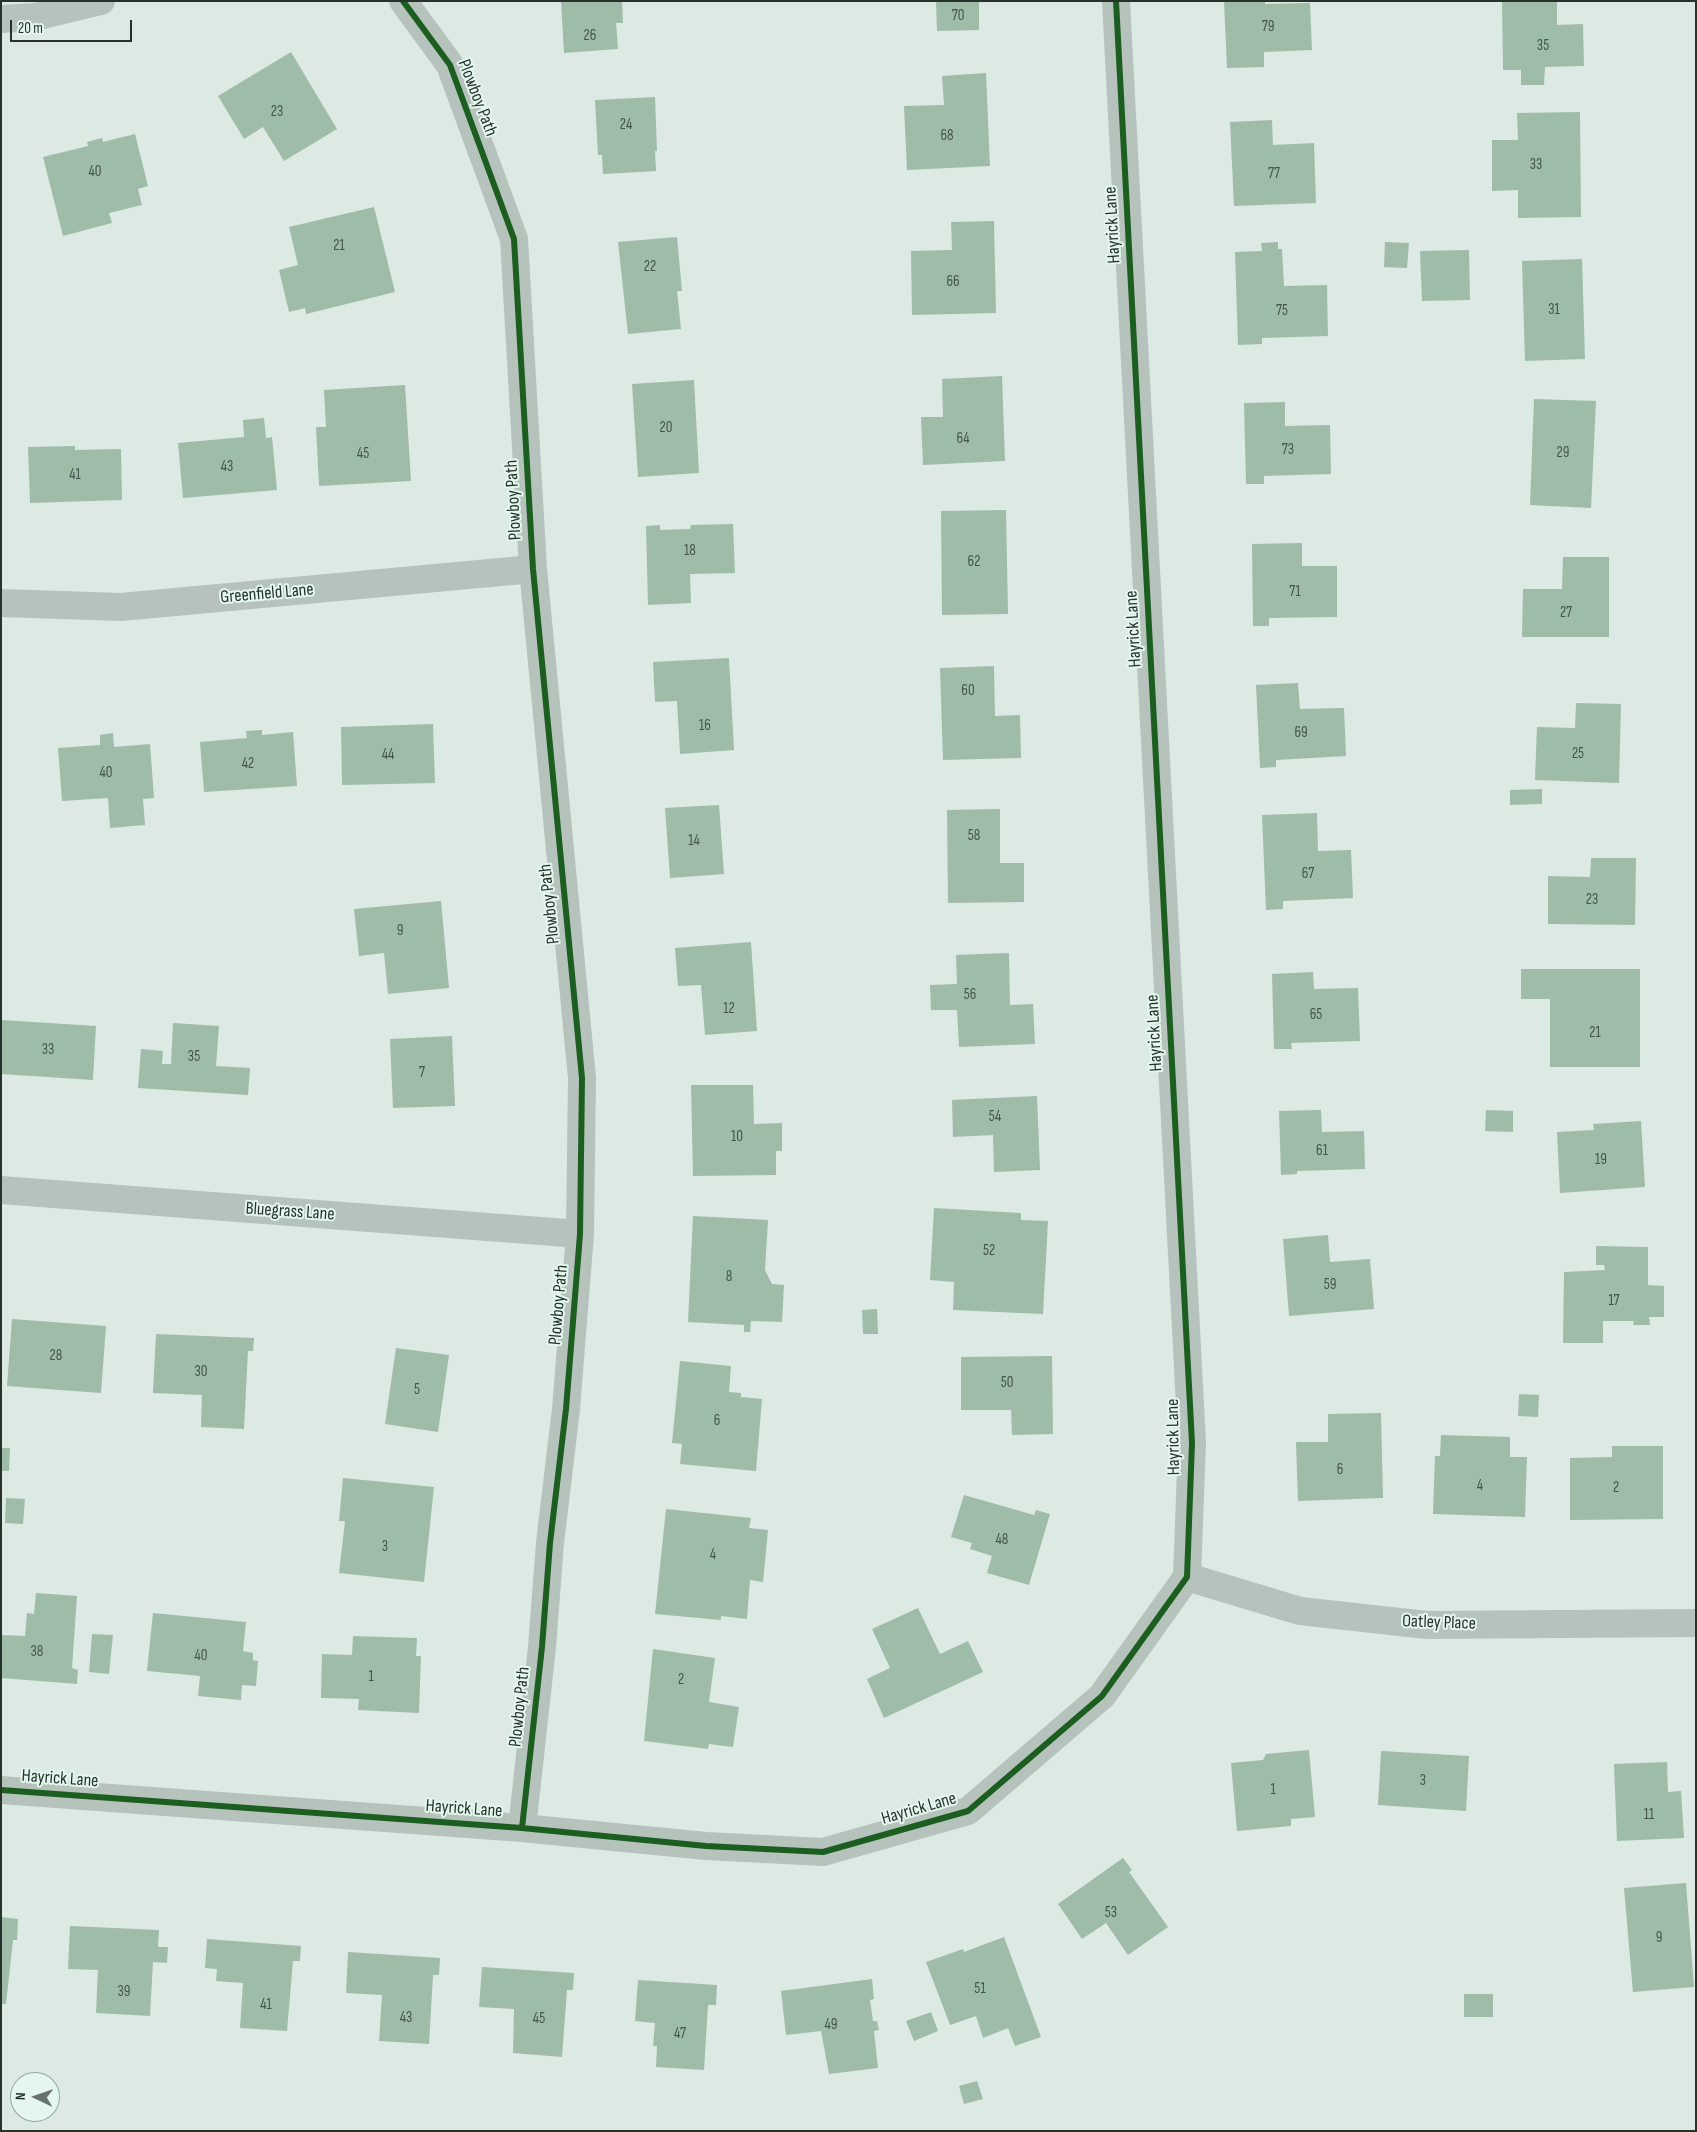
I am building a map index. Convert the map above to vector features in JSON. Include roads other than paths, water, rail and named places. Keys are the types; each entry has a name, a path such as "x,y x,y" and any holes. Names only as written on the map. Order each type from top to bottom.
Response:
{"street":[{"path":"1,19 35,17 101,1"},
{"name":"Plowboy Path","path":"403,1 450,65 514,239 533,569 582,1078 580,1234 566,1409 550,1543 542,1647 522,1828"},
{"name":"Hayrick Lane","path":"1,1790 522,1828 706,1846 823,1852 968,1811 1102,1696 1187,1577 1192,1443 1116,1"},
{"name":"Greenfield Lane","path":"1,603 121,607 533,569"},
{"name":"Bluegrass Lane","path":"1,1190 580,1234"},
{"name":"Oatley Place","path":"1187,1577 1300,1611 1428,1625 1696,1623"}]}
